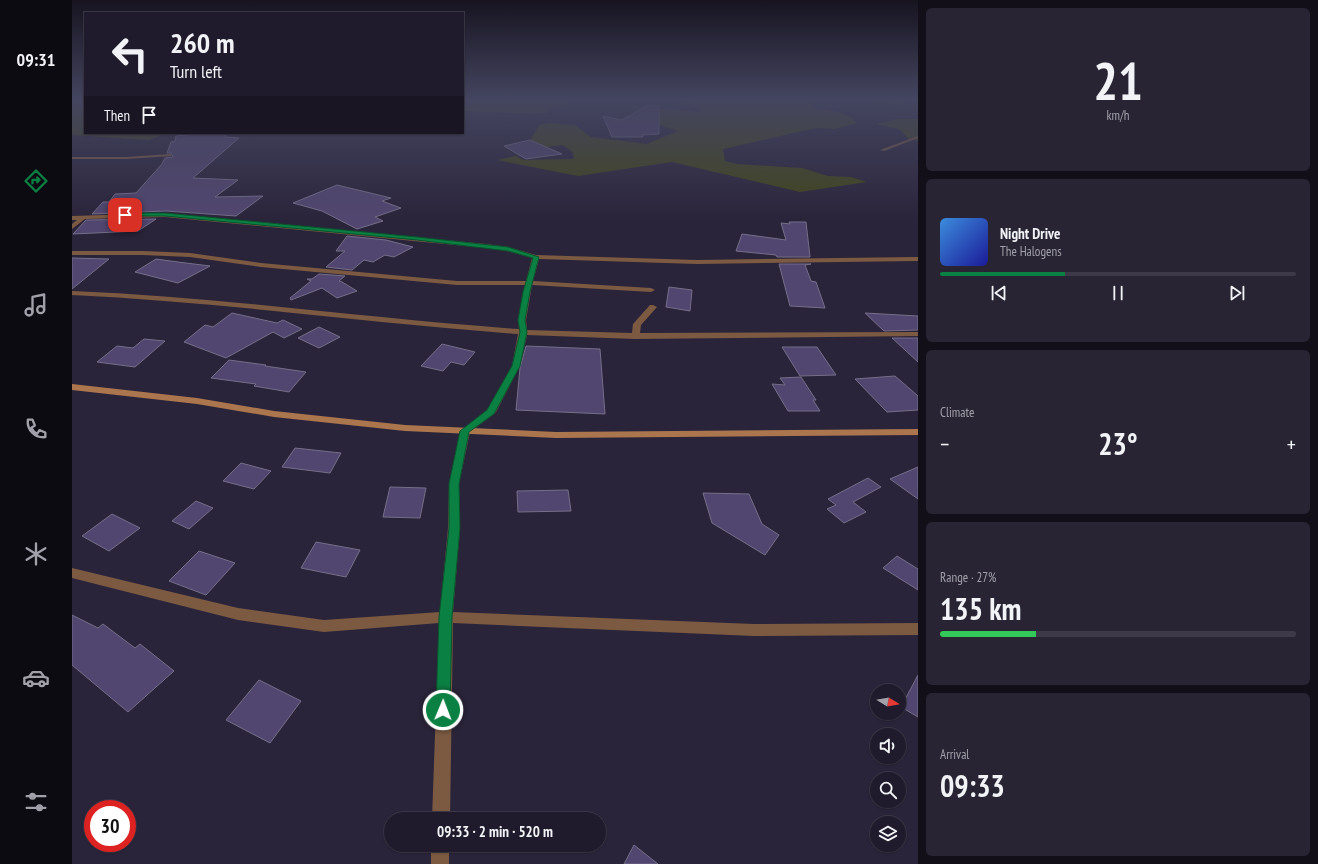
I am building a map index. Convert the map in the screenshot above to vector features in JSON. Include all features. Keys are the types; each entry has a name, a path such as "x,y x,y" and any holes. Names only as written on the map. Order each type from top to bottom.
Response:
{"main road":[{"path":"72,387 197,401 274,414 404,428 556,435 918,432"}],"street":[{"path":"882,150 909,140"},
{"path":"72,158 126,158 170,155"},
{"path":"72,218 125,215 165,215 231,220 486,246 508,249 536,257 697,262 918,259"},
{"path":"72,227 83,218"},
{"path":"72,254 192,254 229,258 261,265 457,283 528,283 652,290"},
{"path":"441,812 446,617 454,528 454,484 465,431 491,412 516,366 523,332 522,320 528,283 536,257"},
{"path":"72,293 159,297 419,325 523,332 635,337 918,334"},
{"path":"635,337 637,324 652,307"},
{"path":"72,573 238,614 324,626 446,617 754,630 918,630"},
{"path":"440,852 440,864"}],"green space":[{"path":"530,140 618,140 647,144 656,140 761,140 723,149 725,161 737,164 802,168 828,176 851,177 867,182 800,192 672,162 578,176 497,160 516,156 523,160 573,159 574,157 572,151 562,145 525,150"}],"building":[{"path":"236,140 193,178 238,180 215,197 263,196 236,216 166,211 92,214 103,202 109,202 115,194 136,193 162,164 165,158 173,157 171,153 167,153 171,142"},
{"path":"531,140 562,154 526,159 504,146"},
{"path":"337,185 391,198 382,201 401,208 375,217 383,221 357,229 322,211 293,203"},
{"path":"156,219 138,231 73,234 86,220"},
{"path":"789,222 806,222 810,257 777,257 776,255 736,251 742,234 786,240 781,223 790,224"},
{"path":"347,236 386,240 413,247 394,257 385,255 373,262 364,260 352,270 326,267 345,251 336,251"},
{"path":"72,258 109,259 72,289"},
{"path":"156,259 210,266 178,283 135,272"},
{"path":"779,264 811,264 805,265 811,281 816,282 825,308 790,306"},
{"path":"319,274 345,276 339,281 357,291 337,298 322,288 291,300 290,298 311,281 307,279 312,279"},
{"path":"669,287 692,290 690,311 666,307"},
{"path":"232,313 277,323 283,320 302,329 284,338 273,332 226,358 184,342 205,325 213,327"},
{"path":"865,313 918,316 918,330 884,331"},
{"path":"319,327 340,337 319,348 298,338"},
{"path":"892,338 918,338 918,362"},
{"path":"144,339 165,341 135,367 97,362 117,346 133,348"},
{"path":"442,344 475,352 464,365 451,362 443,371 421,366"},
{"path":"526,346 600,349 605,414 516,410 520,368"},
{"path":"782,347 817,347 836,375 800,376"},
{"path":"229,360 306,372 289,392 254,386 256,384 211,378"},
{"path":"895,376 918,396 918,410 887,412 855,379"},
{"path":"801,377 816,400 813,400 820,411 788,411 772,384 785,385 780,378"},
{"path":"295,448 341,453 330,473 282,467"},
{"path":"241,463 271,471 254,489 223,481"},
{"path":"918,467 918,499 890,479"},
{"path":"868,478 881,487 853,502 866,512 844,523 827,509 836,505 828,499"},
{"path":"390,487 426,488 420,518 383,517"},
{"path":"568,490 571,511 518,512 517,491"},
{"path":"703,493 749,494 762,524 779,535 765,555 712,523"},
{"path":"196,501 213,508 189,529 172,521"},
{"path":"112,514 140,528 109,551 82,536"},
{"path":"316,542 360,550 346,577 301,568"},
{"path":"199,551 235,563 206,595 169,581"},
{"path":"897,556 918,569 918,590 883,568"},
{"path":"72,615 98,628 103,624 135,648 140,644 174,671 128,712 72,665"},
{"path":"918,675 918,717 906,710 906,698"},
{"path":"259,680 301,701 270,743 226,720"},
{"path":"634,845 658,864 624,864"}],"route":[{"path":"125,215 165,215 231,220 417,238 508,249 536,257 527,292 522,320 523,332 516,366 491,412 465,431 462,444 454,484 454,528 446,617 443,710"}]}
